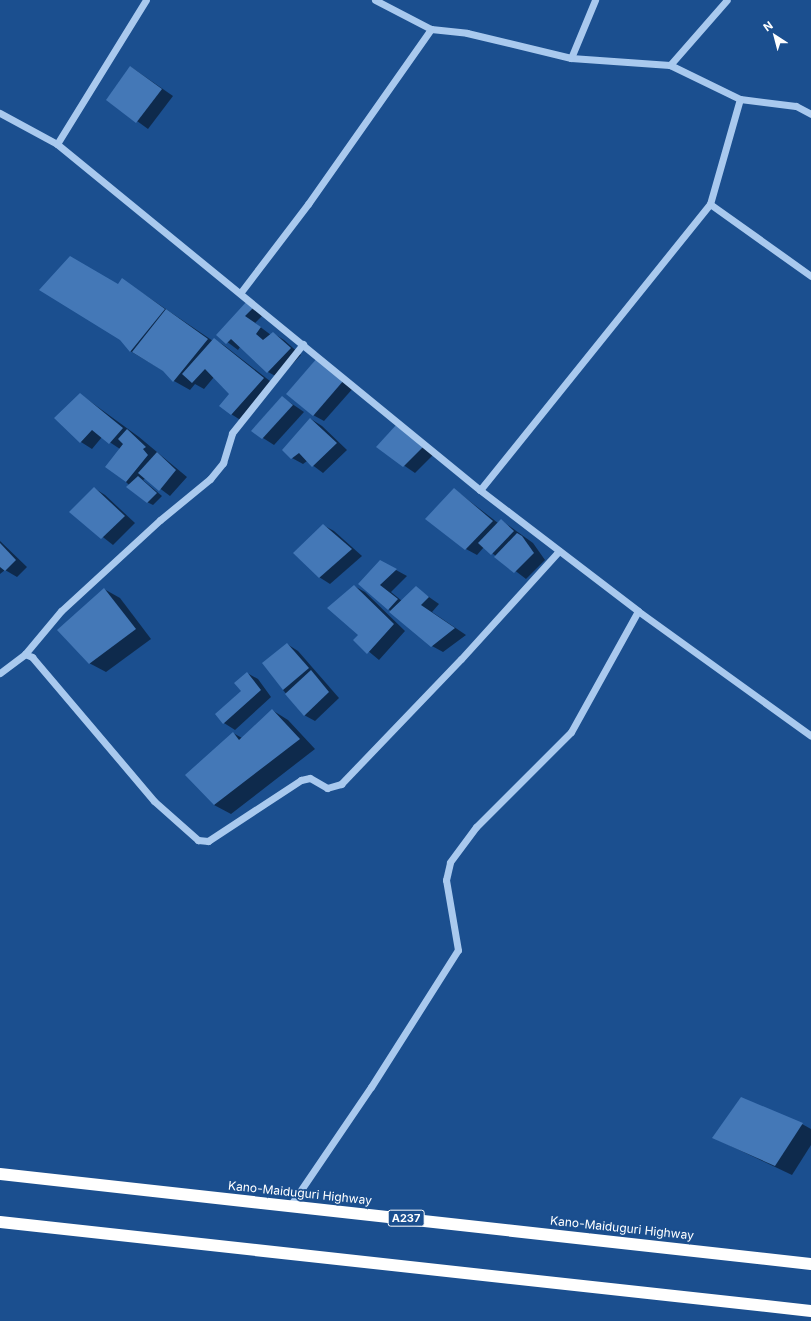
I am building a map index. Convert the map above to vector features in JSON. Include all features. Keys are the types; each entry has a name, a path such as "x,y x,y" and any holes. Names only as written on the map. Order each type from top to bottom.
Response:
{"highway":[{"name":"Kano-Maiduguri Highway","path":"0,1174 811,1264"},
{"path":"0,1222 811,1311"}],"street":[{"path":"57,144 146,0"},
{"path":"375,0 431,29 467,33 571,58 670,65 740,99 796,106 811,114"},
{"path":"571,58 595,0"},
{"path":"670,65 727,0"},
{"path":"241,292 308,204 431,29"},
{"path":"480,490 710,204 740,99"},
{"path":"0,113 57,144 241,292 480,490 638,611 811,736"},
{"path":"710,204 811,276"},
{"path":"0,673 25,654 61,611 160,520 210,479 222,463 232,433 303,344"},
{"path":"25,654 32,657 154,801 198,840 208,840 301,780 310,778 327,788 340,784 461,659 559,551"},
{"path":"290,1206 371,1087 458,950 446,880 450,862 476,827 571,732 638,611"}],"building":[{"path":"130,66 162,89 136,123 106,100"},
{"path":"70,256 118,284 122,278 165,309 130,352 120,340 39,290"},
{"path":"248,300 254,307 245,316 261,327 256,334 263,340 273,332 291,348 267,373 231,339 226,344 216,335"},
{"path":"166,309 208,339 173,382 163,371 132,352"},
{"path":"214,338 264,378 231,415 219,406 229,394 205,369 192,383 182,374"},
{"path":"318,357 344,380 313,416 286,394"},
{"path":"80,393 123,428 109,444 92,430 80,443 54,418"},
{"path":"282,396 293,405 262,439 251,431"},
{"path":"310,418 337,443 312,467 299,453 291,459 282,450"},
{"path":"397,424 424,446 403,467 376,447"},
{"path":"127,429 146,447 143,449 148,455 126,482 105,467 123,444 118,439"},
{"path":"157,452 176,470 159,491 138,473"},
{"path":"138,476 157,493 147,503 126,487"},
{"path":"94,487 125,516 101,539 69,512"},
{"path":"454,488 493,521 465,550 425,519"},
{"path":"501,519 514,531 491,555 478,543"},
{"path":"323,524 352,549 319,578 293,553"},
{"path":"517,533 522,536 534,553 514,573 494,557"},
{"path":"0,543 16,560 5,571 0,567"},
{"path":"380,560 397,569 380,585 398,599 388,610 358,584"},
{"path":"354,585 394,624 367,654 353,640 358,635 327,608"},
{"path":"416,586 429,597 421,605 455,628 431,647 389,612"},
{"path":"104,588 136,629 89,664 57,630"},
{"path":"287,643 309,668 283,690 262,663"},
{"path":"311,670 329,692 304,716 285,694"},
{"path":"247,672 261,690 223,724 215,714 241,691 234,683"},
{"path":"272,709 300,739 214,805 185,775 233,732 239,740"},
{"path":"741,1097 803,1123 775,1166 712,1138"}]}
